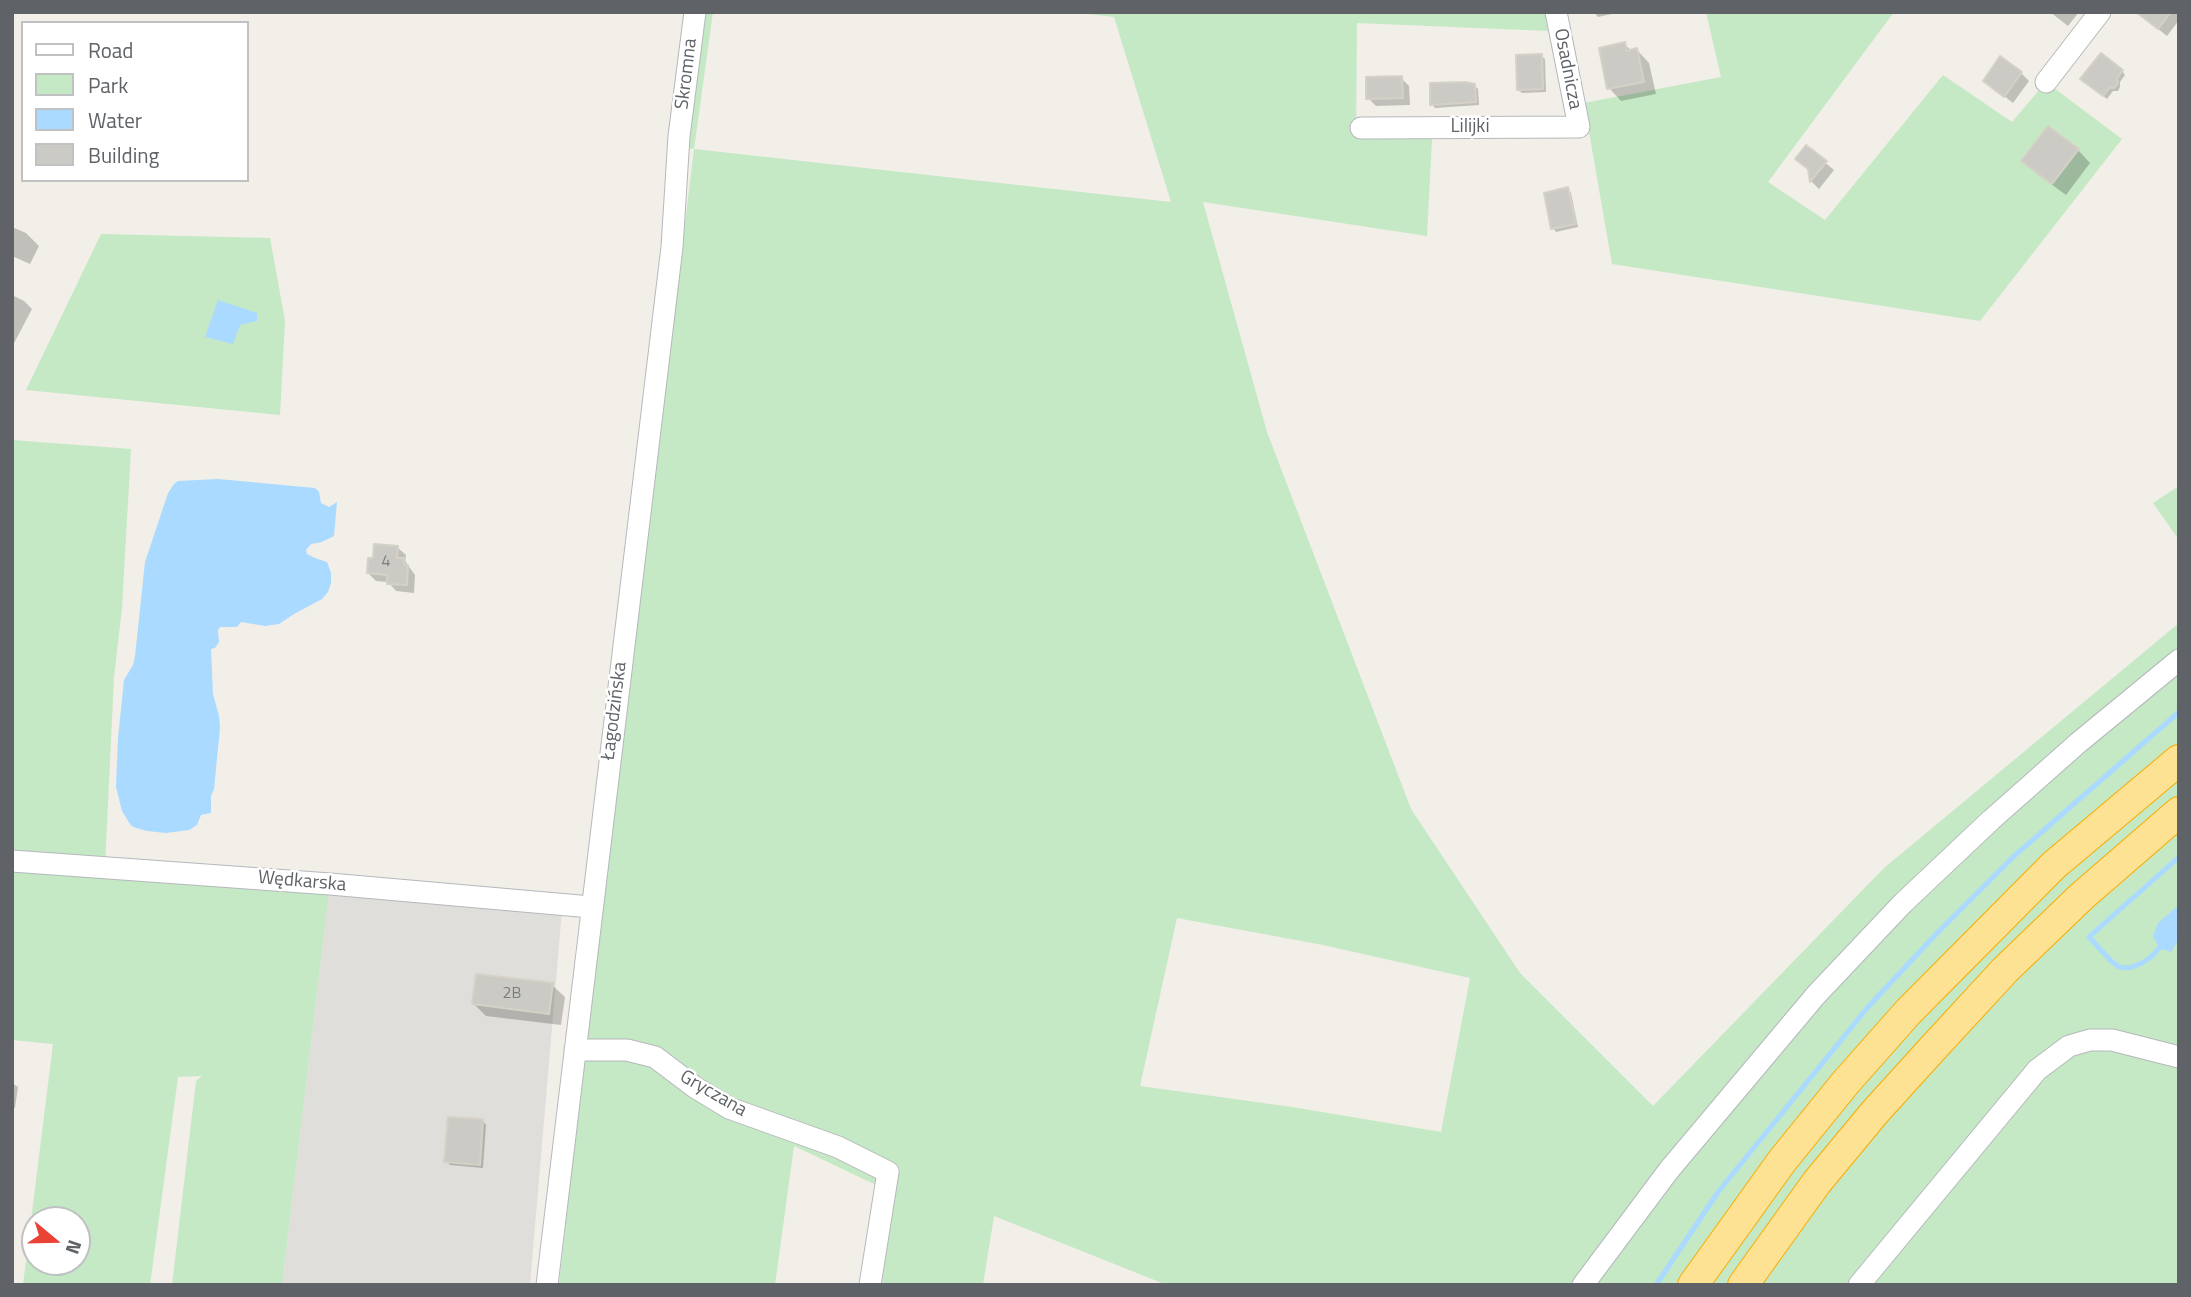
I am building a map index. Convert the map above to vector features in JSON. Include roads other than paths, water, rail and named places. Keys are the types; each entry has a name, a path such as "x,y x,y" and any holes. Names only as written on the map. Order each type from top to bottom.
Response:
{"highway":[{"path":"1693,1285 1782,1161 1846,1082 1909,1011 2054,865 2179,760"},
{"path":"1743,1285 1817,1182 1934,1047 2005,970 2082,896 2179,812"}],"street":[{"name":"Skromna","path":"680,136 695,12"},
{"name":"Osadnicza","path":"1556,12 1579,127"},
{"path":"2046,82 2100,12"},
{"name":"Lilijki","path":"1362,128 1579,127"},
{"name":"Łagodzińska","path":"547,1285 672,247 680,136"},
{"path":"1583,1285 1669,1170 1816,995 1903,903 2078,743 2179,660"},
{"name":"Wędkarska","path":"12,861 330,884 592,907"},
{"path":"1859,1285 2037,1070 2069,1046 2090,1040 2112,1040 2179,1057"},
{"name":"Gryczana","path":"575,1050 626,1051 655,1056 696,1088 729,1108 838,1147 888,1172 870,1285"}],"water":[{"path":"218,300 257,313 257,321 240,325 233,344 205,337"},
{"path":"218,479 315,488 319,492 321,503 329,507 337,502 334,536 311,544 306,550 307,554 327,562 331,583 322,599 279,624 265,626 241,622 237,627 220,627 219,642 211,649 213,694 220,728 211,813 201,815 197,825 189,830 166,833 147,831 130,824 122,811 116,787 124,680 135,656 145,562 168,493 174,484 178,481"},
{"path":"2179,905 2179,939 2171,952 2159,948 2153,936 2158,923"}],"waterway":[{"path":"1656,1285 1718,1192 1867,1008 2013,857 2179,712"},
{"path":"2163,944 2151,957 2129,968 2119,967 2111,961 2089,937 2179,857"}]}
